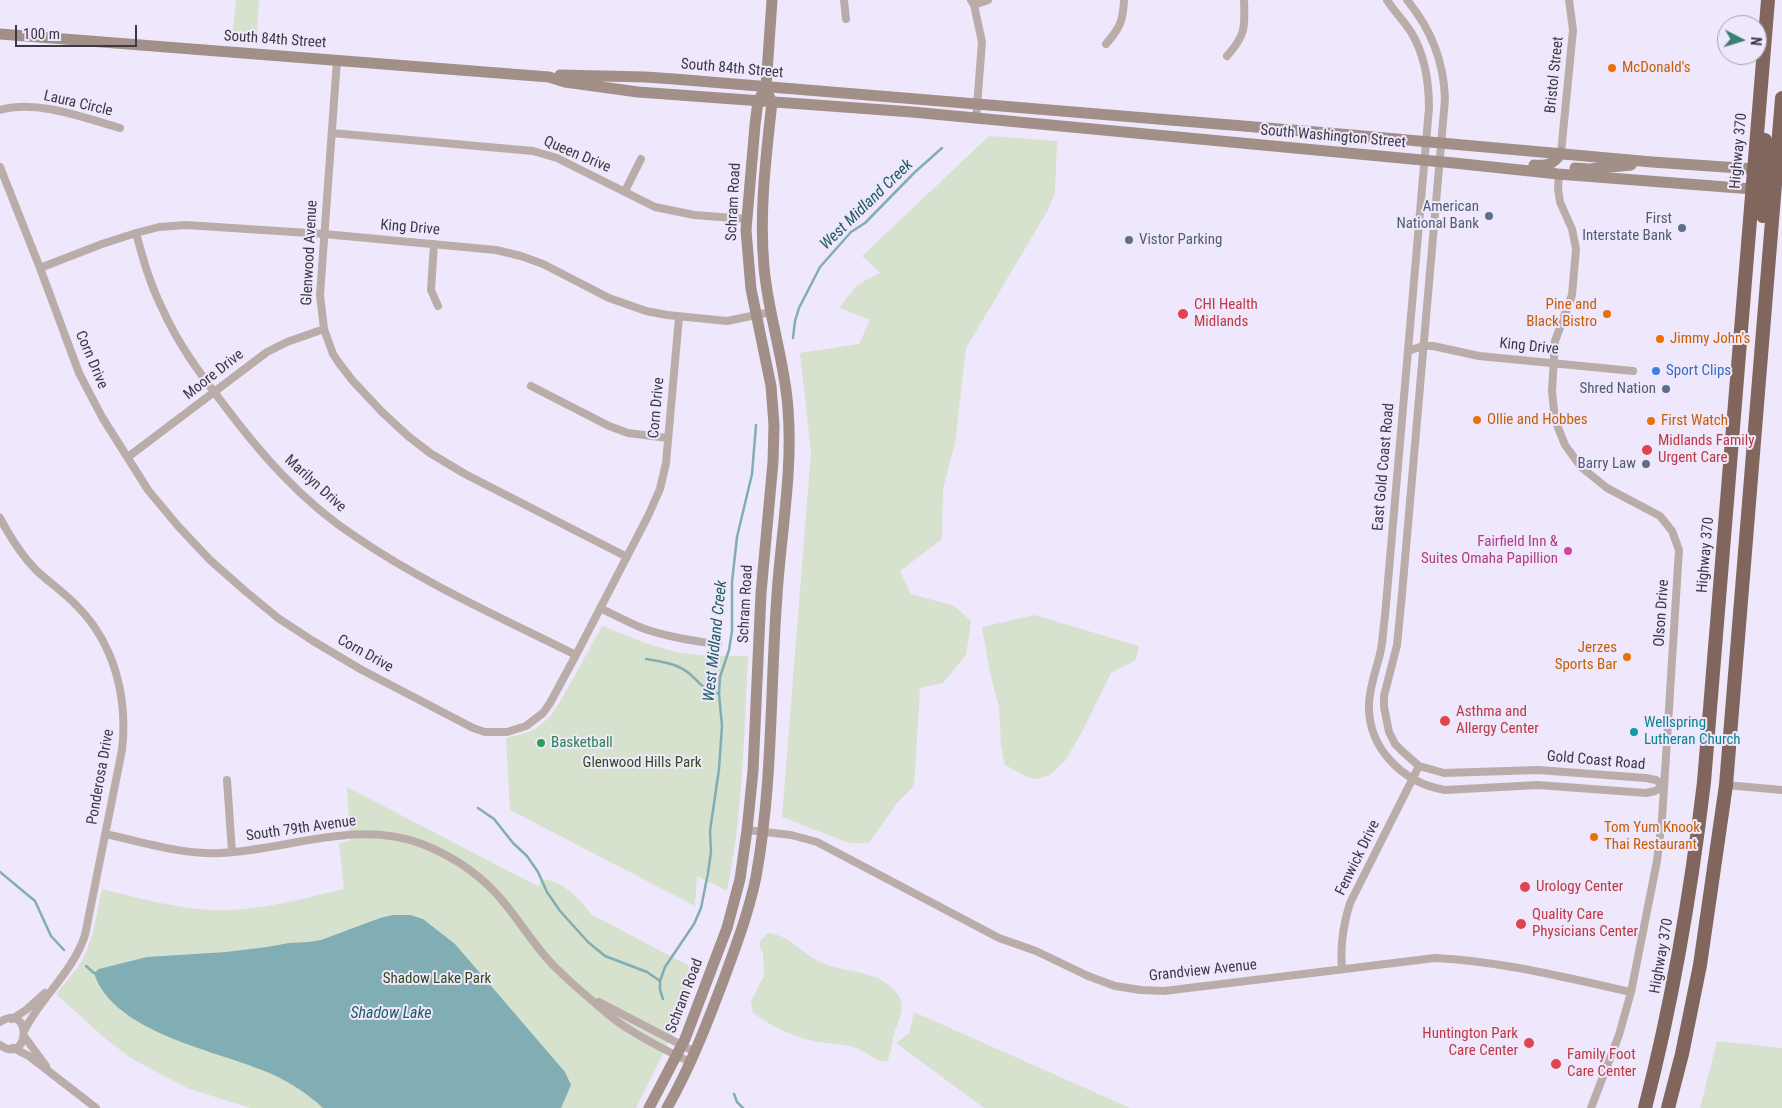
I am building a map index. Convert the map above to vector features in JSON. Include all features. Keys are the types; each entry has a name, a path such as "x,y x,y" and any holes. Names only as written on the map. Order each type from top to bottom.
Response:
{"highway":[{"name":"Highway 370","path":"1645,1108 1676,974 1698,831 1768,0"},
{"path":"1766,190 1764,156 1772,45 1768,0"},
{"path":"1668,1108 1682,1054 1700,965 1726,785 1782,98"},
{"path":"1754,169 1764,200 1755,329 1755,353 1759,381"}],"main road":[{"name":"Schram Road","path":"667,1108 712,1011 746,917 756,879 769,763 777,595 788,457 786,388 764,267 762,222 772,102 766,87 772,0"},
{"name":"South 84th Street","path":"0,34 548,77 565,82 638,92 912,112"},
{"name":"South 84th Street","path":"548,77 563,75 645,77 913,99"},
{"name":"Schram Road","path":"649,1108 679,1051 727,928 734,904 747,830 753,771 761,593 774,443 771,386 748,268 746,219 758,101 766,87"},
{"name":"South Washington Street","path":"913,99 1754,169"},
{"name":"South Washington Street","path":"912,112 1440,161 1559,174 1752,189"},
{"path":"1481,166 1490,161 1548,165 1555,163 1561,154"},
{"path":"1559,174 1562,170 1568,168 1589,169 1652,162"}],"street":[{"path":"844,0 846,19"},
{"path":"976,119 982,42 973,2 988,0"},
{"path":"1106,44 1119,30 1124,16 1124,0"},
{"path":"1227,56 1240,42 1245,26 1244,0"},
{"name":"East Gold Coast Road","path":"1387,0 1410,31 1421,52 1429,93 1387,593 1380,652 1369,702 1371,725 1377,742 1386,756 1399,770 1412,779"},
{"name":"East Gold Coast Road","path":"1407,0 1428,28 1444,77 1445,99 1402,594 1396,645 1384,696 1384,707 1389,732 1395,744 1419,766"},
{"name":"Bristol Street","path":"1561,154 1573,30 1569,0"},
{"name":"Glenwood Avenue","path":"337,60 320,295 324,329 333,354 352,380 382,412 430,453 465,474 627,557"},
{"name":"Laura Circle","path":"0,110 24,106 46,108 120,128"},
{"name":"Queen Drive","path":"332,134 533,151 557,158 663,209 694,215 746,219"},
{"path":"625,191 641,159"},
{"name":"Corn Drive","path":"0,167 79,373 102,417 148,490 178,526 210,560 278,618 362,670 473,728 485,732 507,732 526,726 535,720 550,704 627,557 660,489 668,438 679,317"},
{"name":"Olson Drive","path":"1559,174 1560,202 1572,228 1576,249 1572,295 1556,334 1552,406 1555,420 1565,445 1581,467 1597,481 1618,494 1651,510 1664,520 1672,530 1679,550 1664,786 1657,861 1632,992 1619,1036 1591,1108"},
{"name":"King Drive","path":"40,268 136,233 160,227 186,225 324,234 496,250 521,256 553,268 618,302 646,311 679,317 727,322 771,312"},
{"name":"Marilyn Drive","path":"136,233 153,289 182,348 214,392 271,463 319,509 355,537 416,574 576,655"},
{"path":"434,244 431,290 438,306"},
{"name":"Moore Drive","path":"128,457 267,352 287,342 324,329"},
{"name":"King Drive","path":"1408,339 1423,346 1438,347 1480,356 1633,371"},
{"name":"King Drive","path":"1408,351 1423,346"},
{"path":"531,386 610,426 628,433 668,438"},
{"name":"Ponderosa Drive","path":"0,518 26,558 86,615 99,634 114,666 122,699 124,730 106,834 82,944 74,960 33,1015 22,1042 5,1048"},
{"path":"1387,593 1402,594"},
{"path":"600,608 642,628 689,641 718,644"},
{"name":"Gold Coast Road","path":"1412,779 1426,786 1445,790 1538,785 1646,793 1664,786 1656,780 1646,778 1538,770 1449,773 1436,772 1419,766"},
{"name":"Fenwick Drive","path":"1342,968 1342,939 1350,903 1419,766"},
{"path":"227,780 232,852"},
{"path":"1726,785 1782,790"},
{"name":"Grandview Avenue","path":"747,830 791,835 817,842 999,938 1036,951 1088,976 1115,986 1164,991 1435,958 1461,959 1632,992"},
{"name":"South 79th Avenue","path":"106,834 205,853 232,852 352,834 386,835 419,843 458,862 483,880 506,904 546,958 565,978 588,997 692,1057"},
{"name":"Ponderosa Drive","path":"4,1019 26,1010 56,983"},
{"path":"4,1019 19,1022 24,1034 50,1071"},
{"path":"5,1048 29,1056 96,1108"}],"green space":[{"path":"236,0 259,0 257,33 233,31"},
{"path":"989,136 1057,141 1055,193 1048,210 966,348 955,443 943,489 942,539 900,571 911,594 954,606 971,621 966,655 943,683 920,688 914,786 897,803 869,843 849,843 782,817 811,452 800,353 859,344 870,320 839,308 857,285 880,273 862,256"},
{"path":"1034,615 1139,646 1136,660 1111,673 1081,734 1065,761 1051,774 1038,779 1029,778 1005,765 1001,746 999,707 990,673 982,627"},
{"name":"Glenwood Hills Park","path":"602,626 672,651 707,655 748,656 740,803 727,891 697,876 695,906 510,810 506,738 535,729 550,717"},
{"name":"Shadow Lake Park","path":"347,787 539,887 541,879 563,886 582,902 591,914 689,966 686,1007 636,1108 250,1108 187,1088 134,1060 108,1041 57,995 85,955 93,933 102,889 183,907 228,910 262,907 344,889 339,843 350,841"},
{"path":"768,933 783,937 820,962 878,978 894,990 900,999 902,1008 887,1061 876,1059 854,1047 813,1041 797,1036 774,1026 753,1013 751,1001 764,976 763,953 760,941"},
{"path":"914,1012 1130,1108 984,1108 896,1043 909,1033"},
{"path":"1717,1041 1782,1048 1782,1108 1700,1108"}],"water":[{"name":"Shadow Lake","path":"393,915 410,915 423,919 455,944 565,1072 571,1085 561,1108 323,1108 302,1091 270,1073 192,1046 142,1024 121,1010 104,993 94,973 99,969 147,957 226,952 321,940"}],"waterway":[{"name":"West Midland Creek","path":"793,338 799,308 820,267 851,232 865,223 915,172 942,148"},
{"name":"West Midland Creek","path":"663,999 660,981 665,967 694,924 701,908 708,873 711,852 710,831 719,769 722,726 719,694 720,677 729,650 732,631 732,582 737,537 752,474 756,425"},
{"path":"646,659 680,667 706,689 719,694"},
{"path":"478,808 494,819 513,843 527,856 560,911 588,942 605,956 647,972 660,981"},
{"path":"0,872 35,901 51,936 64,950"},
{"path":"86,966 94,973"},
{"name":"West Midland Creek","path":"734,1094 737,1102 743,1108"}],"place":[{"name":"McDonald's","path":"1612,68"},
{"name":"American National Bank","path":"1489,216"},
{"name":"First Interstate Bank","path":"1682,228"},
{"name":"Vistor Parking","path":"1129,240"},
{"name":"CHI Health Midlands","path":"1183,314"},
{"name":"Pine and Black Bistro","path":"1607,314"},
{"name":"Jimmy John's","path":"1660,339"},
{"name":"Sport Clips","path":"1656,371"},
{"name":"Shred Nation","path":"1666,389"},
{"name":"Ollie and Hobbes","path":"1477,420"},
{"name":"First Watch","path":"1651,421"},
{"name":"Midlands Family Urgent Care","path":"1647,450"},
{"name":"Barry Law","path":"1646,464"},
{"name":"Fairfield Inn & Suites Omaha Papillion","path":"1568,551"},
{"name":"Jerzes Sports Bar","path":"1627,657"},
{"name":"Asthma and Allergy Center","path":"1445,721"},
{"name":"Wellspring Lutheran Church","path":"1634,732"},
{"name":"Basketball","path":"541,743"},
{"name":"Tom Yum Knook Thai Restaurant","path":"1594,837"},
{"name":"Urology Center","path":"1525,887"},
{"name":"Quality Care Physicians Center","path":"1521,924"},
{"name":"Huntington Park Care Center","path":"1529,1043"},
{"name":"Family Foot Care Center","path":"1556,1064"}]}
